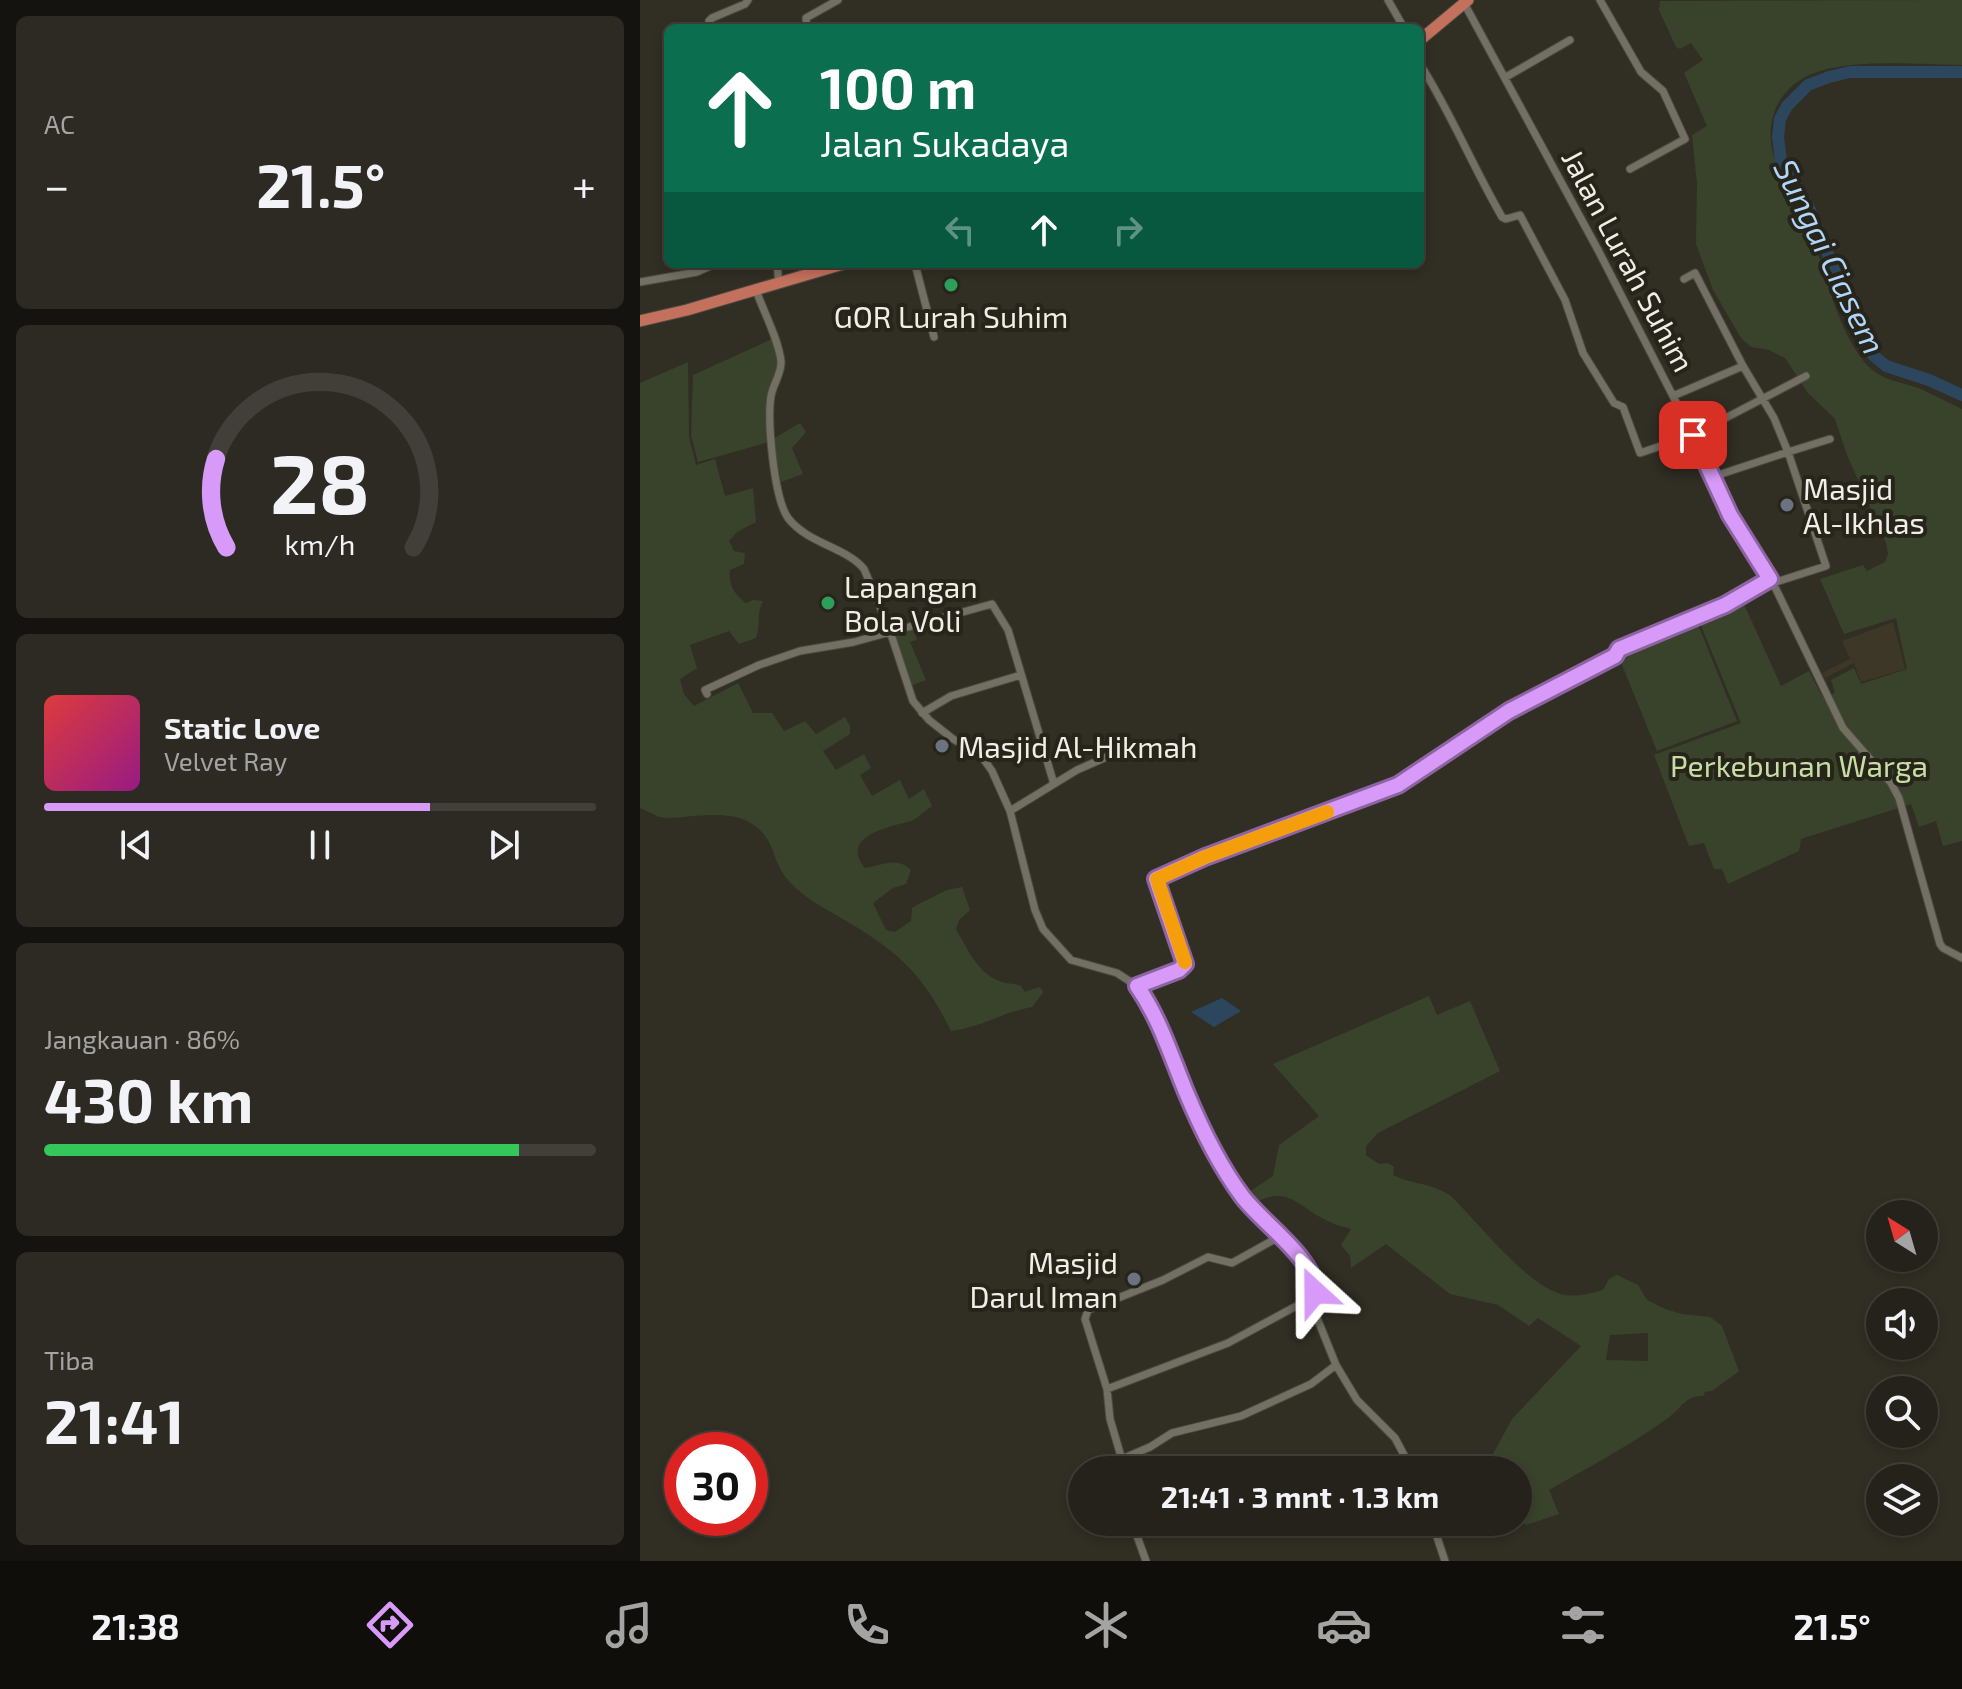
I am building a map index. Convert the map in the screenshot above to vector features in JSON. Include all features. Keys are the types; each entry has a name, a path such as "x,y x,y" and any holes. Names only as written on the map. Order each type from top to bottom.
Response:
{"main road":[{"path":"1424,37 1466,2"},
{"path":"640,321 830,268"}],"street":[{"path":"710,24 712,18 748,0"},
{"path":"807,24 806,18 838,0"},
{"path":"1388,0 1402,24"},
{"path":"1600,0 1641,72 1663,91 1685,139 1630,169"},
{"name":"Jalan Lurah Suhim","path":"1466,2 1673,396 1741,535 1772,581 1843,728 1891,783 1899,798 1940,944 1962,958"},
{"path":"1506,77 1570,40"},
{"path":"1424,70 1442,99 1502,217 1506,219 1520,215 1563,297 1583,353 1614,403 1623,407 1640,453 1693,435 1806,376"},
{"path":"640,282 694,273 706,268"},
{"path":"777,268 779,284"},
{"path":"916,268 934,337"},
{"path":"1137,986 1179,970 1185,964 1158,878 1220,851 1398,785 1509,711 1615,656 1619,649 1725,605 1772,581 1826,566 1777,425 1695,273 1684,279"},
{"path":"756,290 781,361 771,397 770,424 785,514 802,531 861,565 890,632 910,695 922,713 949,736 981,755 992,771 1010,811 1035,910 1049,937 1071,960 1117,973 1137,986 1156,1017 1221,1167 1313,1275 1313,1308 1336,1365 1357,1400 1395,1438 1405,1456"},
{"path":"1673,396 1743,366"},
{"path":"1712,477 1830,439"},
{"path":"707,694 705,690 784,656 822,645 854,642 992,604 1008,630 1054,784"},
{"path":"922,713 951,696 1021,675"},
{"path":"1010,811 1077,770 1109,756"},
{"path":"1121,1456 1110,1419 1107,1389 1085,1319 1088,1310 1163,1280 1212,1256 1232,1263 1279,1237"},
{"path":"1107,1389 1228,1343 1313,1297"},
{"path":"1128,1456 1172,1433 1241,1416 1264,1406 1311,1384 1336,1365"},
{"path":"1137,1536 1146,1561"},
{"path":"1437,1536 1445,1561"}],"shaded area":[{"path":"1893,622 1905,669 1861,682 1854,663 1825,678 1822,673 1850,659 1842,641"}],"green space":[{"name":"Perkebunan Warga","path":"1962,0 1962,65 1856,65 1816,72 1792,86 1780,100 1770,134 1776,162 1804,215 1838,314 1857,351 1868,366 1881,375 1923,390 1962,409 1962,841 1943,846 1936,821 1919,827 1911,804 1801,839 1799,851 1728,884 1722,869 1714,869 1704,843 1689,846 1654,755 1741,723 1699,621 1743,602 1781,686 1809,671 1823,698 1835,693 1831,680 1854,668 1861,684 1907,669 1896,618 1844,634 1820,579 1863,565 1867,571 1885,562 1888,554 1835,419 1808,393 1785,358 1769,350 1751,347 1741,338 1713,290 1696,244 1697,184 1692,135 1707,126 1684,73 1703,60 1691,43 1680,49 1676,47 1659,10 1660,1"},
{"path":"772,339 779,363 769,396 769,442 698,462 691,436 693,375"},
{"path":"688,362 689,436 696,465 715,459 725,496 753,488 756,522 737,532 729,541 734,551 745,553 744,564 730,570 731,585 746,603 763,601 756,638 739,644 729,631 690,645 697,668 680,679 684,694 694,706 738,683 753,713 772,713 784,731 805,721 816,734 845,717 850,734 823,751 836,770 864,754 871,768 860,775 872,796 900,780 909,799 924,789 932,806 911,821 871,834 858,848 858,857 865,868 895,862 911,870 906,884 893,888 873,903 886,930 895,932 911,921 912,908 917,905 947,890 962,887 970,910 959,920 956,929 965,945 980,967 994,978 1021,986 1025,992 1039,987 1042,989 1043,993 1032,1007 951,1031 931,995 909,968 882,944 794,886 782,872 769,841 757,828 747,821 729,816 668,818 640,808 640,383"},
{"path":"800,423 806,432 792,448 803,474 781,482 773,439"},
{"path":"1697,622 1737,721 1657,751 1618,655"},
{"path":"913,628 917,640 910,642 926,680 910,686 893,634"},
{"path":"1429,996 1437,1015 1470,1001 1500,1071 1378,1133 1366,1146 1366,1155 1379,1164 1388,1163 1394,1167 1393,1175 1436,1188 1451,1196 1520,1268 1551,1290 1565,1295 1580,1295 1603,1290 1609,1279 1617,1275 1638,1285 1647,1300 1665,1309 1710,1317 1722,1326 1739,1371 1712,1391 1687,1400 1668,1418 1610,1456 1549,1490 1559,1514 1532,1523 1532,1456 1492,1456 1512,1419 1581,1346 1538,1318 1529,1326 1498,1305 1450,1294 1386,1244 1351,1268 1350,1256 1341,1245 1351,1229 1328,1221 1283,1196 1256,1202 1249,1192 1273,1176 1279,1145 1319,1116 1273,1064","holes":["1648,1333 1648,1361 1606,1360 1610,1335"]}],"water":[{"path":"1222,998 1241,1011 1214,1027 1191,1012"}],"waterway":[{"name":"Sungai Ciasem","path":"1962,72 1850,72 1829,77 1808,85 1787,106 1780,119 1778,137 1781,160 1809,208 1861,334 1873,355 1886,366 1962,395"}],"slow traffic":[{"path":"1185,962 1156,880 1205,857 1327,812"}],"place":[{"name":"GOR Lurah Suhim","path":"951,285"},
{"name":"Masjid Al-Ikhlas","path":"1787,505"},
{"name":"Lapangan Bola Voli","path":"828,603"},
{"name":"Masjid Al-Hikmah","path":"942,746"},
{"name":"Masjid Darul Iman","path":"1134,1279"}],"route":[{"path":"1315,1292 1315,1281 1307,1267 1246,1202 1230,1179 1186,1092 1156,1017 1137,986 1179,970 1185,964 1156,879 1205,857 1398,785 1509,711 1615,656 1619,649 1725,605 1770,579 1730,515 1693,435"}]}
